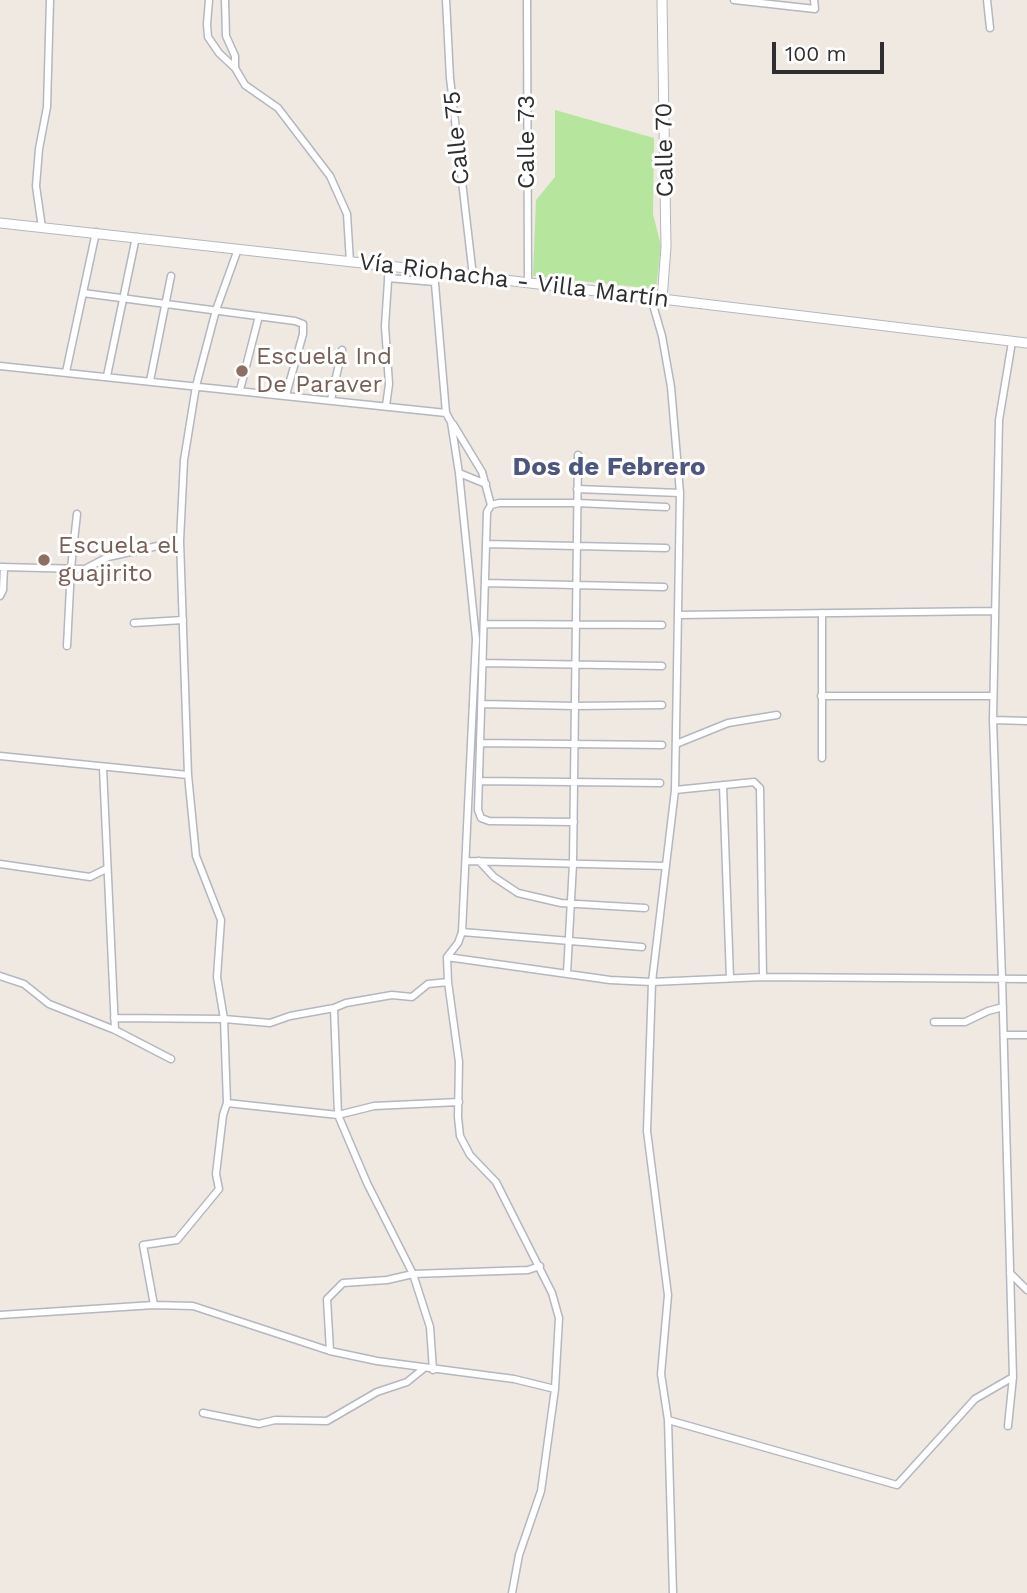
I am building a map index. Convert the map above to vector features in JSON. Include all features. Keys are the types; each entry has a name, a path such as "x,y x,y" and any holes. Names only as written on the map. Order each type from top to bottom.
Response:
{"main road":[{"name":"Calle 70","path":"662,0 666,247 662,299"},
{"name":"Vía Riohacha - Villa Martín","path":"0,223 389,266 1027,343"}],"street":[{"path":"42,228 36,186 39,149 46,121 50,0"},
{"path":"209,0 206,24 208,37 219,53 236,68 245,85 278,108 330,176 347,214 350,262"},
{"path":"225,0 226,36 235,56 236,68"},
{"name":"Calle 75","path":"446,0 454,117 473,276"},
{"name":"Calle 73","path":"527,0 528,283"},
{"path":"734,0 815,9 814,0"},
{"path":"987,0 990,28"},
{"path":"66,372 96,232"},
{"path":"107,376 136,237"},
{"path":"154,1305 142,1245 177,1240 219,1189 216,1174 223,1115 227,1103 224,1019 217,977 221,920 196,856 188,775 180,541 184,460 196,386 216,310 238,249"},
{"path":"386,406 389,384 385,326 389,266"},
{"path":"434,272 446,413 477,461 491,505 487,512 478,810 481,818 489,821 574,822"},
{"path":"150,381 171,276"},
{"path":"388,278 435,282"},
{"path":"83,293 303,324 303,334 286,395"},
{"path":"651,298 662,335 671,387 680,493 676,790 652,982 647,1131 668,1295 661,1374 668,1420 673,1593"},
{"path":"240,390 259,316"},
{"path":"1007,1426 1013,1377 993,696 999,420 1012,341"},
{"path":"331,400 342,350"},
{"path":"0,366 446,413"},
{"path":"451,422 459,473 476,639 462,932 458,943 447,957 459,1062 460,1136 470,1155 496,1182 540,1266 559,1318 555,1389 541,1491 519,1555 512,1593"},
{"path":"567,973 574,822 578,455"},
{"path":"459,473 486,484"},
{"path":"578,489 680,493"},
{"path":"491,505 577,503 666,508"},
{"path":"67,646 77,514"},
{"path":"0,596 3,590 2,567 85,569 108,557 180,541"},
{"path":"486,544 666,548"},
{"path":"485,583 664,587"},
{"path":"678,615 995,611"},
{"path":"822,613 822,758"},
{"path":"134,623 183,620"},
{"path":"484,624 662,625"},
{"path":"483,663 662,666"},
{"path":"821,696 993,696"},
{"path":"482,704 662,705"},
{"path":"676,744 728,723 777,715"},
{"path":"993,720 1027,721"},
{"path":"480,743 662,745"},
{"path":"0,756 188,775"},
{"path":"103,768 115,1030"},
{"path":"479,781 660,783"},
{"path":"676,790 754,782 761,788 763,977"},
{"path":"723,785 730,978"},
{"path":"466,861 666,866"},
{"path":"479,861 494,877 518,893 571,903 645,908"},
{"path":"0,864 90,877 106,869"},
{"path":"462,932 642,947"},
{"path":"447,957 610,980 652,982 763,977 1027,979"},
{"path":"0,976 24,984 49,1004 115,1030 171,1059"},
{"path":"114,1018 224,1019 270,1023 346,1003 392,995 412,997 428,984 448,982"},
{"path":"934,1022 965,1022 982,1013 1003,1007"},
{"path":"334,1008 338,1115 413,1275 430,1327 433,1370"},
{"path":"1004,1035 1027,1035"},
{"path":"227,1103 338,1115 374,1107 459,1101"},
{"path":"330,1351 327,1299 343,1283 540,1266"},
{"path":"1010,1273 1027,1290"},
{"path":"0,1315 154,1305 193,1306 330,1351 423,1369 514,1379 555,1389"},
{"path":"204,1413 260,1424 275,1420 327,1421 377,1392 407,1382 423,1369"},
{"path":"668,1420 897,1485 975,1399 1013,1377"}],"green space":[{"path":"555,110 654,138 653,214 661,246 656,289 533,276 536,200 555,177"}],"place":[{"name":"Escuela Ind De Paraver","path":"242,371"},
{"name":"Escuela el guajirito","path":"44,560"}],"district":[{"name":"Dos de Febrero","path":"609,467"}]}
